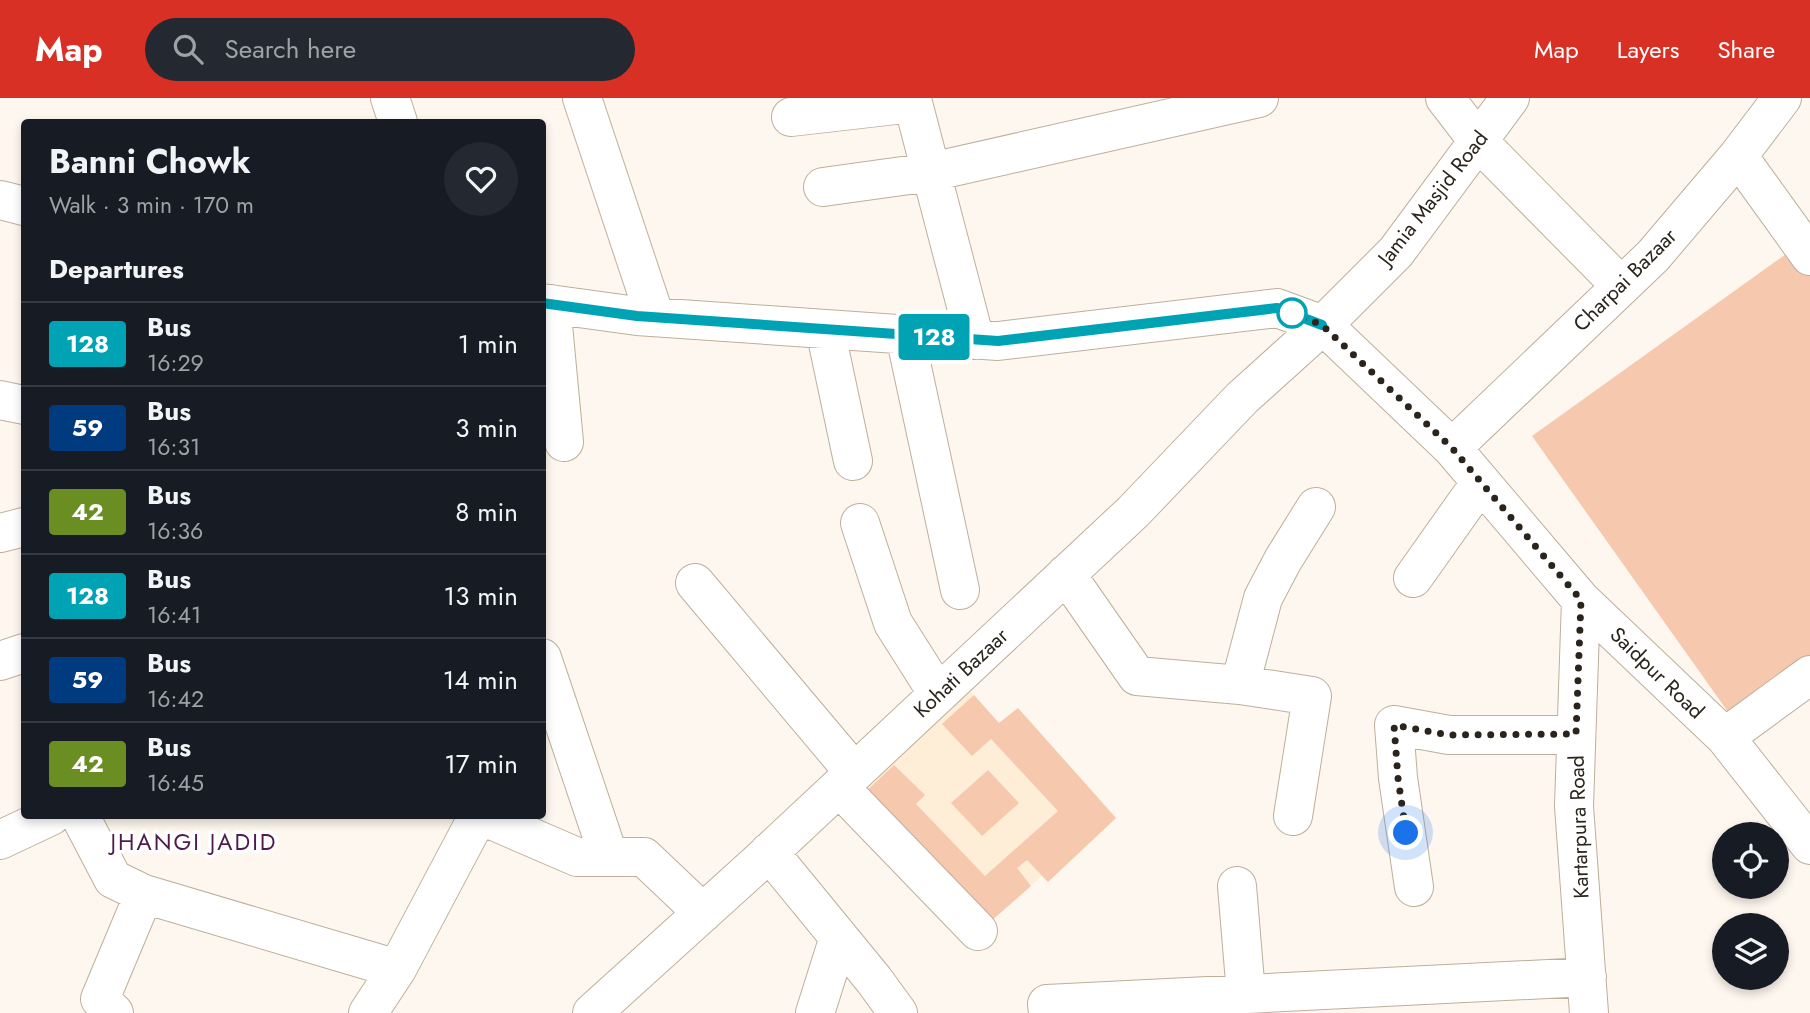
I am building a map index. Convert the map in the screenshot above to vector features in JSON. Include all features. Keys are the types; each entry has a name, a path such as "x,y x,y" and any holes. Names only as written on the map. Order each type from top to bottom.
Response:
{"street":[{"path":"390,98 397,119"},
{"path":"582,98 655,317"},
{"path":"823,187 931,172 1155,110 1259,98"},
{"path":"1445,98 1478,141 1621,286"},
{"name":"Jamia Masjid Road","path":"1322,325 1395,252 1510,98"},
{"name":"Charpai Bazaar","path":"1452,448 1653,256 1782,98"},
{"path":"791,117 913,103 975,340"},
{"path":"1743,149 1810,229"},
{"path":"1743,149 1810,256"},
{"path":"0,200 21,205"},
{"path":"564,442 547,304 655,317 998,341 1277,308 1322,325"},
{"name":"Saidpur Road","path":"1322,325 1452,448 1581,600 1730,744 1810,845"},
{"name":"Kohati Bazaar","path":"592,1013 769,852 1133,512 1242,398 1322,325"},
{"path":"825,329 853,461"},
{"path":"905,335 960,590"},
{"path":"0,400 21,404"},
{"path":"1413,578 1481,482"},
{"path":"1240,685 1263,598 1316,507"},
{"path":"860,523 893,623 938,694"},
{"path":"0,533 21,528"},
{"path":"1066,574 1136,676 1240,685 1312,696 1293,817"},
{"path":"695,583 846,780 978,931"},
{"name":"Kartarpura Road","path":"1581,600 1574,806 1588,995"},
{"path":"0,661 21,654"},
{"path":"546,670 609,857"},
{"path":"1730,744 1810,675"},
{"path":"1730,744 1810,697"},
{"path":"1414,887 1398,778 1394,725 1449,735 1576,734"},
{"path":"0,840 45,819"},
{"path":"82,819 113,879 144,894 397,969"},
{"path":"368,1013 397,969 478,819"},
{"path":"487,819 577,857 644,858 703,913"},
{"path":"769,852 898,1013"},
{"path":"1237,886 1246,994"},
{"path":"114,1013 100,999 144,894"},
{"path":"815,1013 839,937"},
{"path":"1048,1013 1048,1004 1246,994 1340,1001 1588,995"}],"shaded area":[{"path":"957,677 999,723 1018,708 1116,818 1048,882 1042,876 978,931 839,787"}],"building":[{"path":"1793,249 1810,273 1810,661 1731,716 1532,436"},
{"path":"974,695 999,723 1018,708 1116,818 1048,882 1027,860 1017,868 1031,886 982,929 859,798 894,765 925,795 916,804 985,876 1058,811 991,739 972,756 942,724"},
{"path":"988,770 1019,803 982,836 951,803"}],"bus line":[{"name":"128","path":"546,304 637,316 998,341 1277,308 1322,325"}],"district":[{"name":"JHANGI JADID","path":"194,842"}],"route":[{"path":"1292,313 1322,325 1452,448 1581,600 1576,734 1449,735 1394,725 1406,833"}]}
